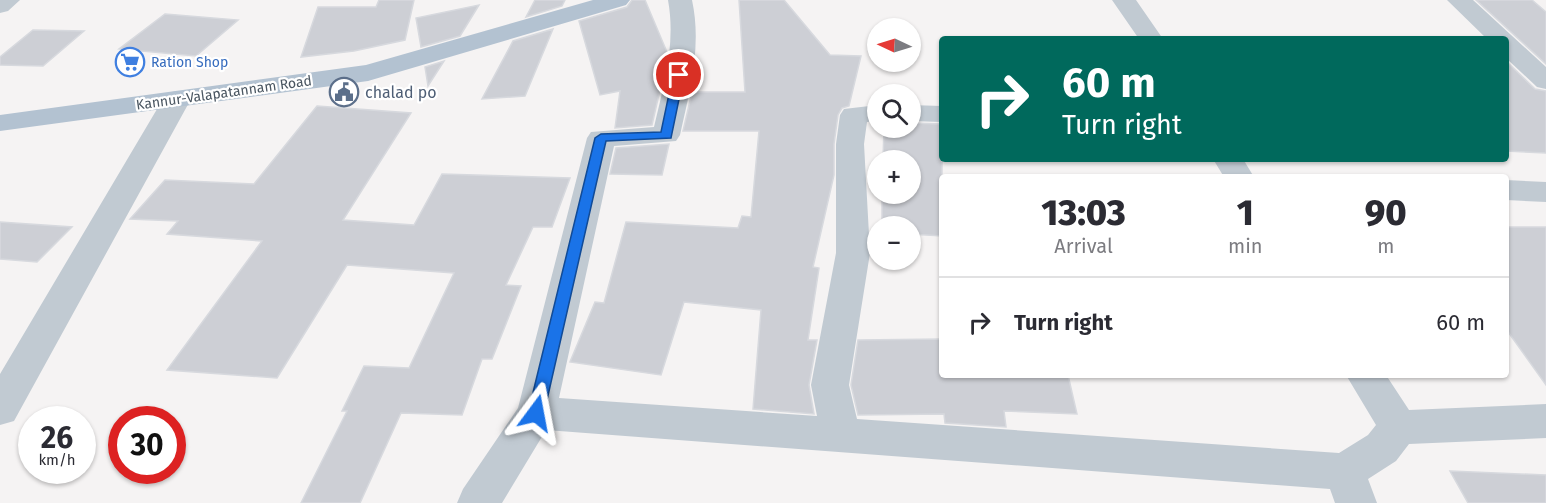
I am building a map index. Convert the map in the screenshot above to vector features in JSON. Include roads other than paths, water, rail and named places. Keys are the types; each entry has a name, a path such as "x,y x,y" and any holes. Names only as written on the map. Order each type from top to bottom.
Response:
{"main road":[{"name":"Kannur-Valapatannam Road","path":"0,123 368,73 618,0"}],"street":[{"path":"0,6 8,0"},
{"path":"478,503 536,413 601,138 666,135 683,54 684,15 680,0"},
{"path":"1124,0 1149,36"},
{"path":"1459,0 1498,36"},
{"path":"1509,46 1542,73"},
{"path":"0,409 177,99"},
{"path":"841,436 830,385 853,253 850,144 854,115 867,113"},
{"path":"921,113 939,114"},
{"path":"1509,190 1546,192"},
{"path":"1367,378 1398,427"},
{"path":"536,413 841,436 1350,488 1398,427"},
{"path":"1398,427 1546,421"}],"place":[{"name":"Ration Shop","path":"130,62"},
{"name":"chalad po","path":"344,92"}]}
